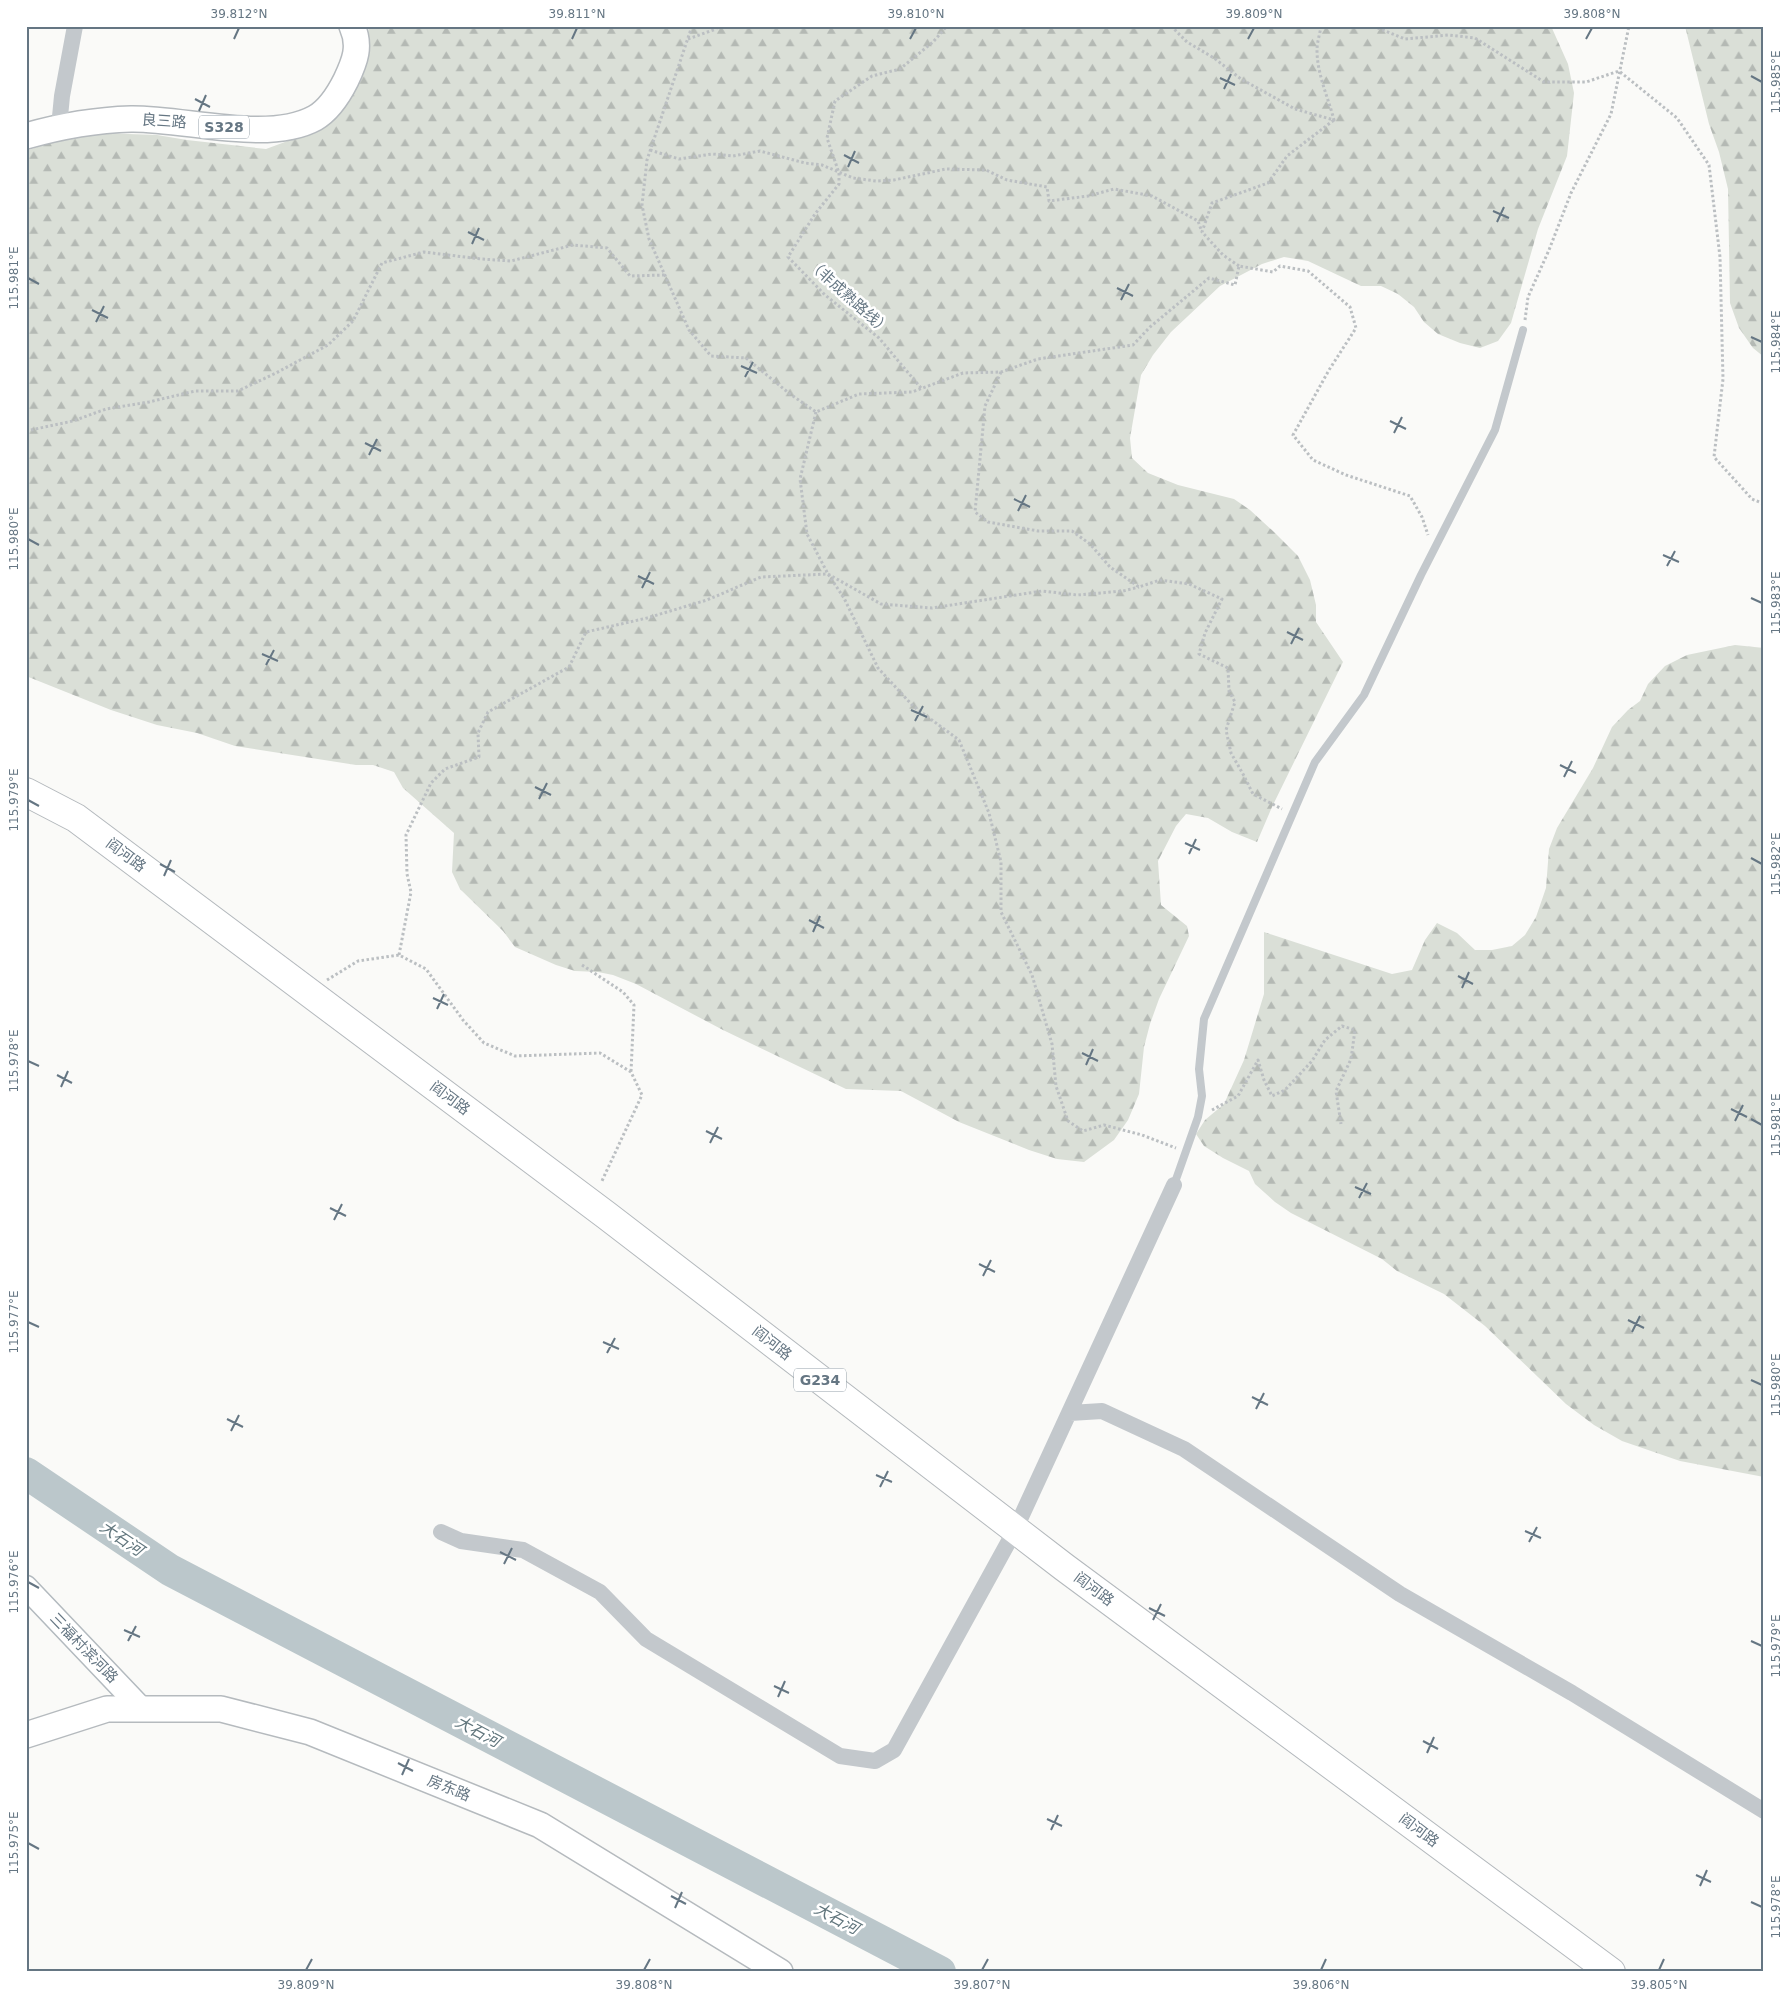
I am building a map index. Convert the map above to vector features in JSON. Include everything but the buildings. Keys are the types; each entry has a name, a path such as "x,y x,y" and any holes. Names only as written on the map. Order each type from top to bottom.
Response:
{"highway":[{"name":"阎河路","path":"26,792 76,818 590,1204 1015,1530 1611,1972"}],"main road":[{"name":"良三路","path":"26,136 59,127 108,120 160,120 247,130 284,128 315,118 335,99 355,60 357,39 352,26"},
{"name":"房东路","path":"26,1735 107,1709 222,1709 310,1732 540,1825 780,1972"}],"street":[{"path":"59,127 62,96 75,26"},
{"path":"441,1532 461,1541 523,1550 600,1592 646,1639 840,1756 876,1760 894,1750 1015,1530 1174,1184"},
{"path":"1070,1412 1102,1411 1184,1449 1400,1594 1572,1693 1764,1811"},
{"name":"三福村滨河路","path":"26,1587 142,1709"}],"lane":[{"path":"1174,1184 1198,1117 1202,1096 1199,1069 1204,1019 1315,762 1364,696 1494,430 1523,330"}],"path":[{"path":"692,26 647,160 642,205 649,238 688,330 711,356 746,358 790,394 816,412"},
{"path":"688,39 716,29 718,26"},
{"path":"839,173 827,138 835,101 872,76 900,69 933,42 947,26"},
{"path":"1171,26 1187,42 1241,79 1295,109 1334,120"},
{"path":"1322,26 1316,48 1319,72 1327,92 1334,120"},
{"path":"1373,26 1405,39 1449,35 1474,38 1544,82 1586,82 1620,72"},
{"path":"1523,330 1528,297 1550,250 1572,193 1611,114 1629,26"},
{"path":"1620,72 1677,118 1709,165 1720,257 1723,379 1714,457 1752,499 1764,504"},
{"path":"1202,232 1212,203 1268,183 1288,156 1334,120"},
{"path":"650,150 678,159 712,154 733,156 760,152 805,163 822,165 852,178 876,181 894,180 946,169 986,170 1007,180 1047,187 1049,201 1088,196 1114,189 1152,196 1198,221 1202,232 1223,255 1239,266 1273,272 1280,266 1308,271 1350,307 1356,328 1329,370 1293,435 1313,460 1346,475 1410,496 1422,517 1434,554"},
{"name":"（非成熟路线）","path":"839,173 839,184 815,214 788,258 825,295 879,338 922,388"},
{"path":"26,431 73,421 106,409 149,402 195,391 238,391 328,345 353,321 382,263 424,252 511,261 573,245 607,248 630,276 665,275"},
{"path":"816,412 859,394 912,392 963,373 1001,372 1038,359 1133,345 1150,327 1209,278 1234,285 1239,266"},
{"path":"1001,372 985,406 976,512 988,522 1038,531 1072,531 1090,544 1110,566 1139,586"},
{"path":"816,412 800,479 808,534 828,574 844,598 878,668 913,706 959,740 989,814 1001,862 1001,912 1032,975 1052,1044 1056,1086 1068,1121 1082,1131 1104,1125 1142,1135 1186,1151"},
{"path":"399,955 411,892 407,874 406,835 431,782 445,769 479,758 478,733 488,712 569,667 586,632 647,618 707,600 761,577 828,574 881,604 932,608 1042,591 1077,596 1123,592 1160,580 1189,584 1222,599 1205,633 1199,654 1228,668 1229,691 1235,702 1226,730 1231,754 1244,774 1252,794 1293,814"},
{"path":"307,992 358,961 399,955 426,969 463,1020 484,1043 515,1056 600,1053 631,1072"},
{"path":"582,965 623,992 634,1005 631,1072 642,1095 614,1158 590,1204"},
{"path":"1198,1117 1238,1096 1258,1060 1264,1080 1272,1096 1285,1090 1312,1061 1325,1040 1342,1026 1354,1030 1351,1059 1336,1091 1341,1124"}],"green space":[{"path":"369,26 1551,26 1568,64 1574,93 1567,156 1538,229 1511,323 1498,341 1480,348 1460,343 1438,334 1424,322 1414,307 1398,294 1381,286 1361,286 1308,261 1284,257 1262,264 1220,286 1171,332 1153,355 1141,375 1130,438 1132,458 1148,473 1178,485 1234,499 1250,510 1274,532 1298,556 1310,580 1316,605 1316,622 1343,662 1272,807 1257,842 1232,832 1208,818 1186,814 1176,826 1158,861 1161,905 1187,926 1189,936 1159,999 1150,1024 1144,1047 1139,1094 1128,1120 1114,1140 1084,1162 1057,1159 1029,1150 959,1122 901,1091 846,1089 723,1030 636,984 613,975 575,971 515,947 503,931 460,889 452,872 454,833 403,788 394,772 373,765 356,765 235,746 197,733 157,725 111,710 26,676 26,151 49,143 100,133 157,135 266,149 307,133 363,68"},
{"path":"1685,26 1764,26 1764,357 1753,348 1739,328 1730,303 1728,189 1719,152 1709,124"},
{"path":"1735,645 1764,648 1764,1477 1680,1461 1622,1441 1594,1425 1566,1404 1485,1326 1444,1294 1397,1271 1382,1259 1291,1213 1255,1184 1249,1171 1204,1146 1196,1134 1205,1120 1224,1104 1244,1060 1264,994 1264,932 1392,974 1412,970 1425,940 1437,923 1457,933 1475,950 1492,950 1512,946 1525,935 1536,917 1546,888 1549,849 1557,828 1593,768 1612,727 1628,710 1640,701 1648,684 1665,666 1687,655"}],"waterway":[{"name":"大石河","path":"26,1473 170,1570 940,1972"}]}
